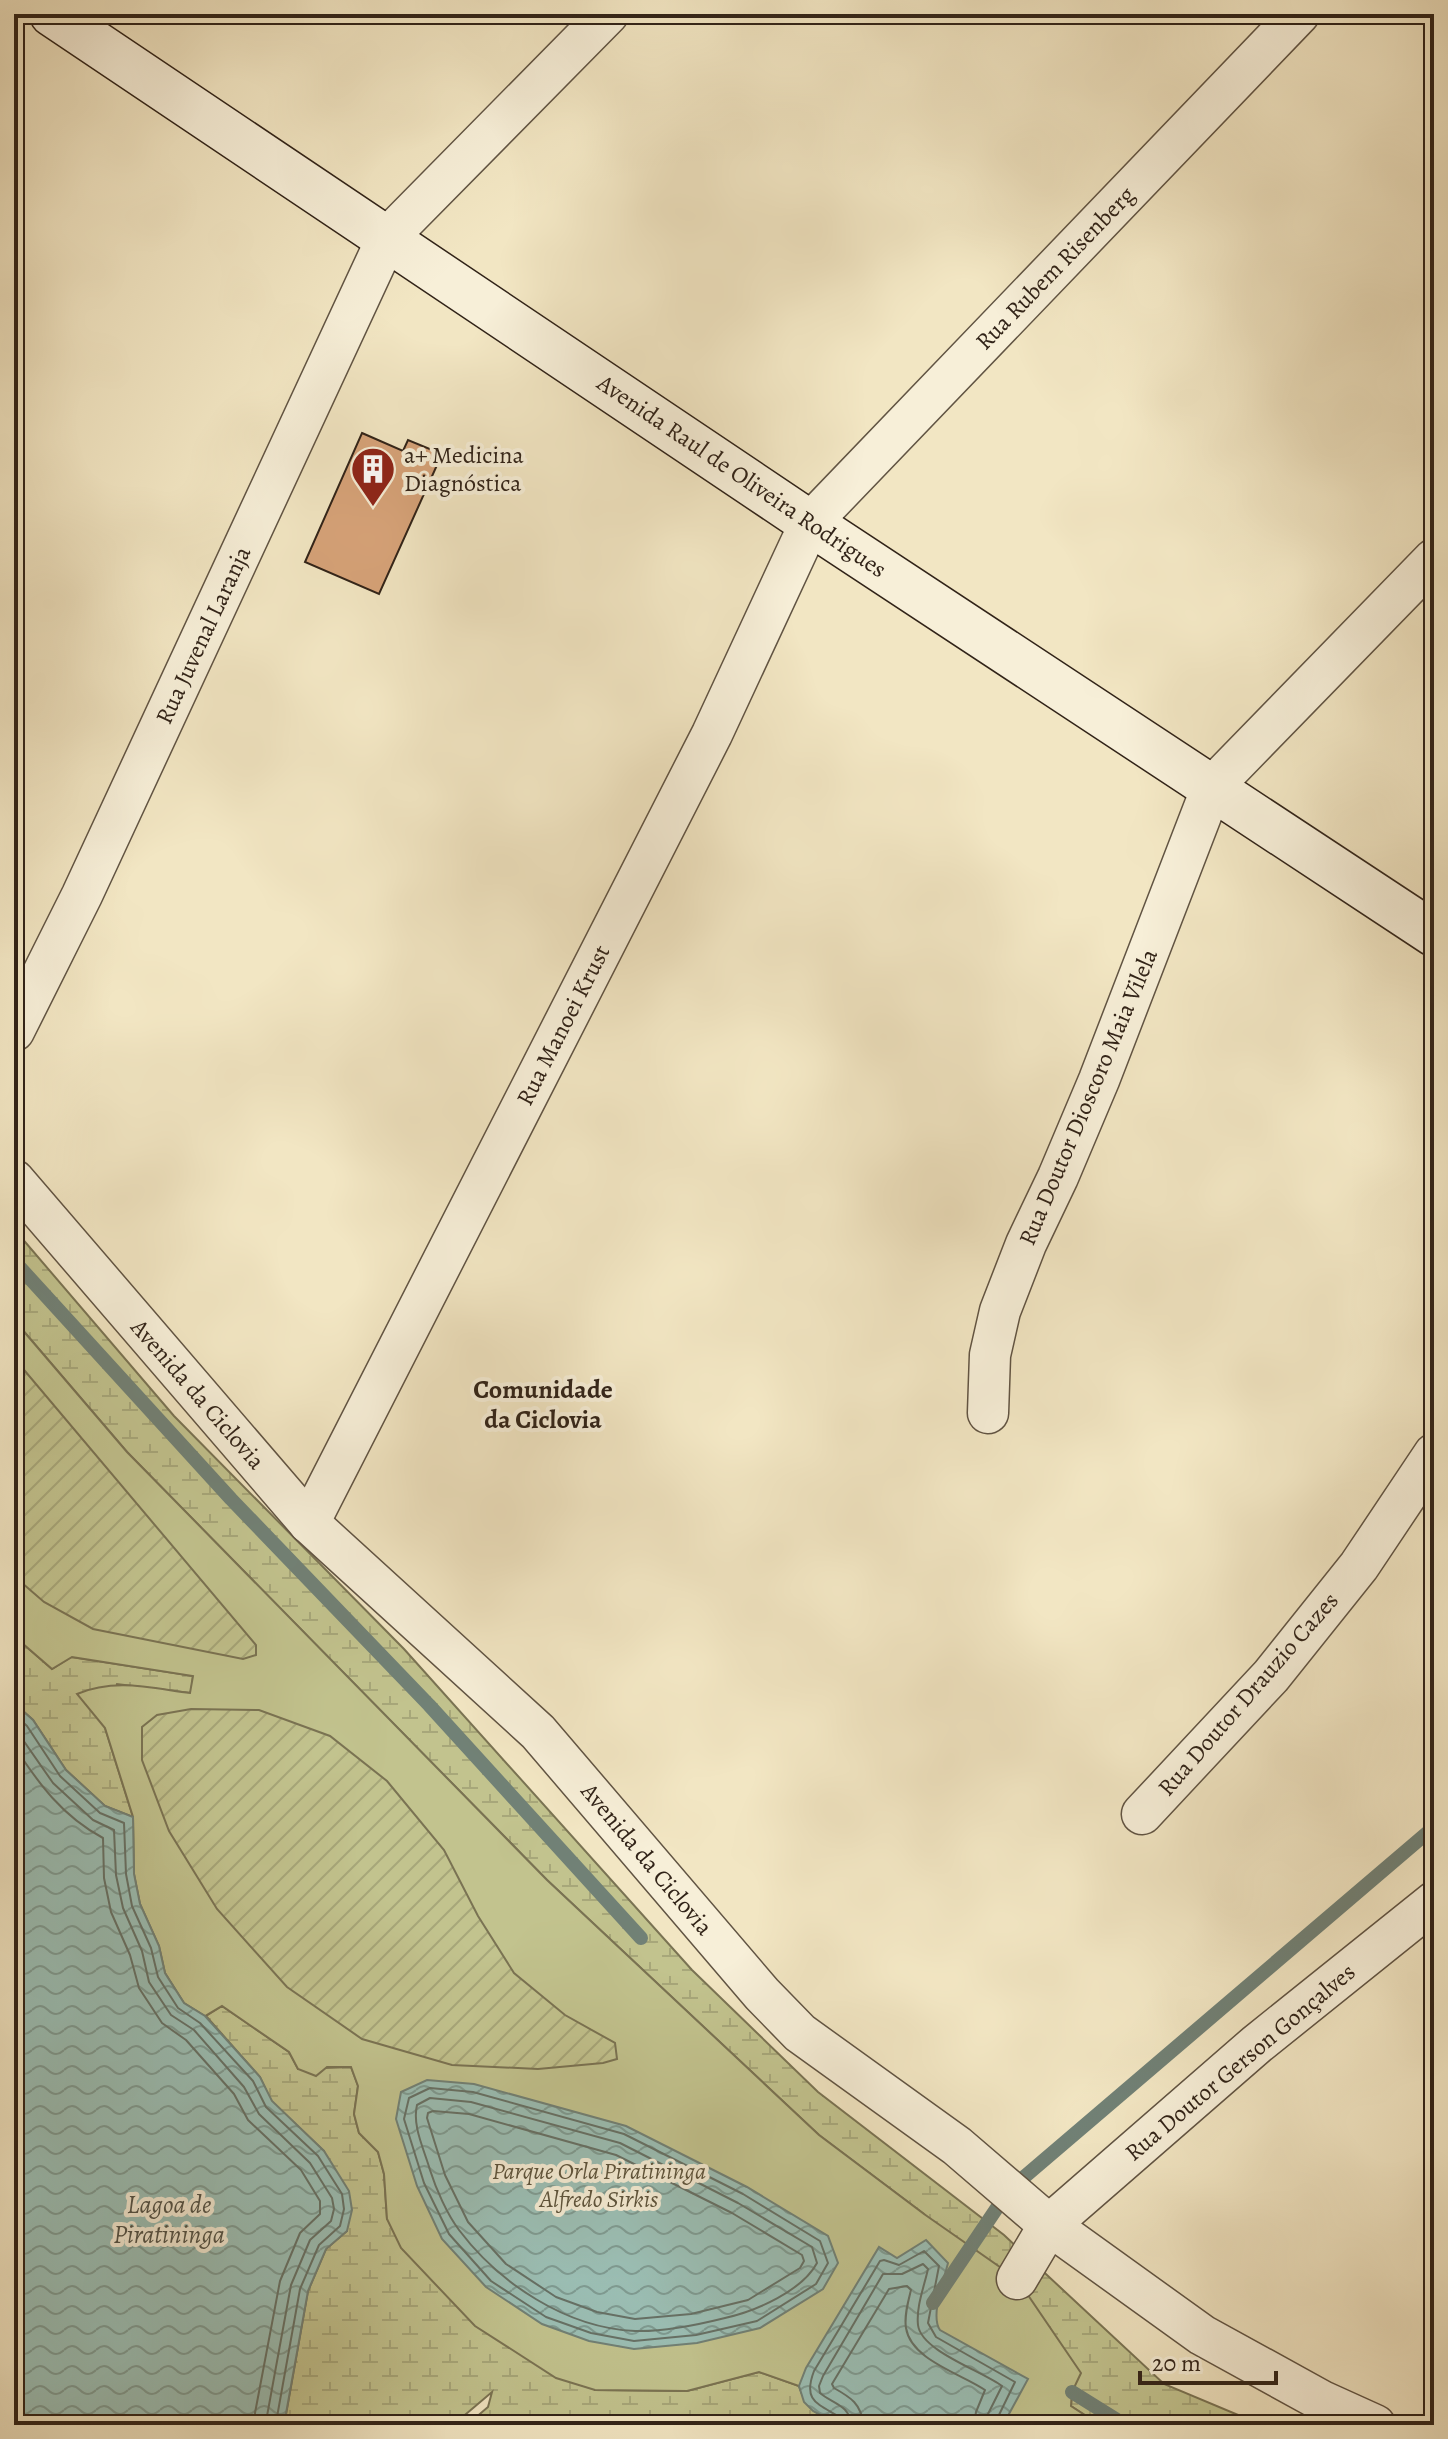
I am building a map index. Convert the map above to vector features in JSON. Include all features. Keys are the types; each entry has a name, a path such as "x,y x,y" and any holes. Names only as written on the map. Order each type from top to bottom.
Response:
{"main road":[{"name":"Avenida Raul de Oliveira Rodrigues","path":"52,14 810,523 1434,934"}],"street":[{"name":"Rua Juvenal Laranja","path":"14,1031 82,895 387,238 608,14"},
{"name":"Rua Rubem Risenberg","path":"810,523 1299,14"},
{"name":"Rua Manoei Krust","path":"309,1523 712,734 810,523"},
{"path":"1212,787 1434,559"},
{"name":"Rua Doutor Dioscoro Maia Vilela","path":"988,1413 990,1355 1000,1311 1026,1244 1099,1080 1212,787"},
{"name":"Avenida da Ciclovia","path":"14,1180 309,1523 538,1732 762,1994 800,2033 957,2146 1049,2225 1202,2335 1322,2401 1375,2425"},
{"name":"Rua Doutor Drauzio Cazes","path":"1142,1814 1281,1664 1359,1566 1434,1454"},
{"name":"Rua Doutor Gerson Gonçalves","path":"1017,2279 1049,2225 1257,2044 1434,1902"}],"green space":[{"path":"14,1229 174,1416 404,1649 692,1970 818,2092 1004,2235 1164,2384 1262,2425 1100,2425 1071,2406 1072,2392 924,2214 819,2135 547,1880 127,1452 14,1320"},
{"name":"Parque Orla Piratininga Alfredo Sirkis","path":"14,1320 127,1452 547,1880 819,2135 1017,2279 1081,2373 1072,2392 1071,2406 1100,2425 839,2425 809,2406 799,2386 759,2372 687,2391 595,2390 556,2378 475,2326 401,2248 387,2219 384,2174 378,2152 359,2133 354,2114 358,2086 351,2067 327,2067 316,2076 298,2069 289,2052 222,2006 205,2016 184,2003 165,1973 159,1946 140,1904 134,1874 133,1817 105,1728 77,1694 119,1685 190,1693 193,1676 72,1657 52,1669 14,1636"},
{"path":"14,1358 256,1645 256,1655 243,1659 93,1629 44,1602 14,1576"},
{"path":"14,1636 52,1669 71,1657 193,1676 191,1693 117,1684 105,1728 133,1817 105,1806 66,1770 33,1720 14,1703"},
{"path":"191,1709 259,1710 330,1736 387,1781 444,1850 478,1916 514,1973 565,2015 615,2043 617,2059 538,2069 452,2065 362,2039 287,1987 217,1909 169,1831 142,1760 142,1727 157,1715"},
{"path":"222,2006 289,2052 298,2069 351,2067 358,2086 354,2114 359,2133 378,2152 384,2174 387,2219 595,2390 687,2391 759,2372 799,2386 809,2406 839,2425 467,2425 488,2407 492,2392 453,2425 288,2425 285,2420 308,2291 326,2249 347,2231 324,2151 271,2101 260,2077 206,2016"}],"water":[{"name":"Lagoa de Piratininga","path":"14,1703 33,1720 66,1770 105,1806 133,1817 134,1874 140,1904 159,1946 165,1973 184,2003 205,2016 260,2077 272,2101 324,2151 349,2191 352,2210 347,2231 326,2249 308,2291 285,2419 288,2425 14,2425"},
{"path":"427,2080 474,2084 626,2126 747,2187 828,2236 838,2263 823,2289 760,2328 697,2343 634,2349 589,2341 542,2324 486,2287 442,2239 417,2186 396,2119 401,2092"},
{"path":"926,2240 948,2263 937,2307 940,2330 1028,2379 1003,2425 839,2425 813,2411 804,2402 799,2386 806,2368 879,2247 897,2258"}],"building":[{"name":"a+ Medicina Diagnóstica","path":"362,433 403,451 408,440 442,454 379,594 305,562"}],"waterway":[{"path":"14,1261 231,1499 429,1705 641,1938"},
{"path":"933,2303 1009,2190 1434,1827"},
{"path":"1072,2392 1125,2425"}],"place":[{"name":"a+ Medicina Diagnóstica","path":"373,508"}],"district":[{"name":"Comunidade da Ciclovia","path":"543,1404"}]}
